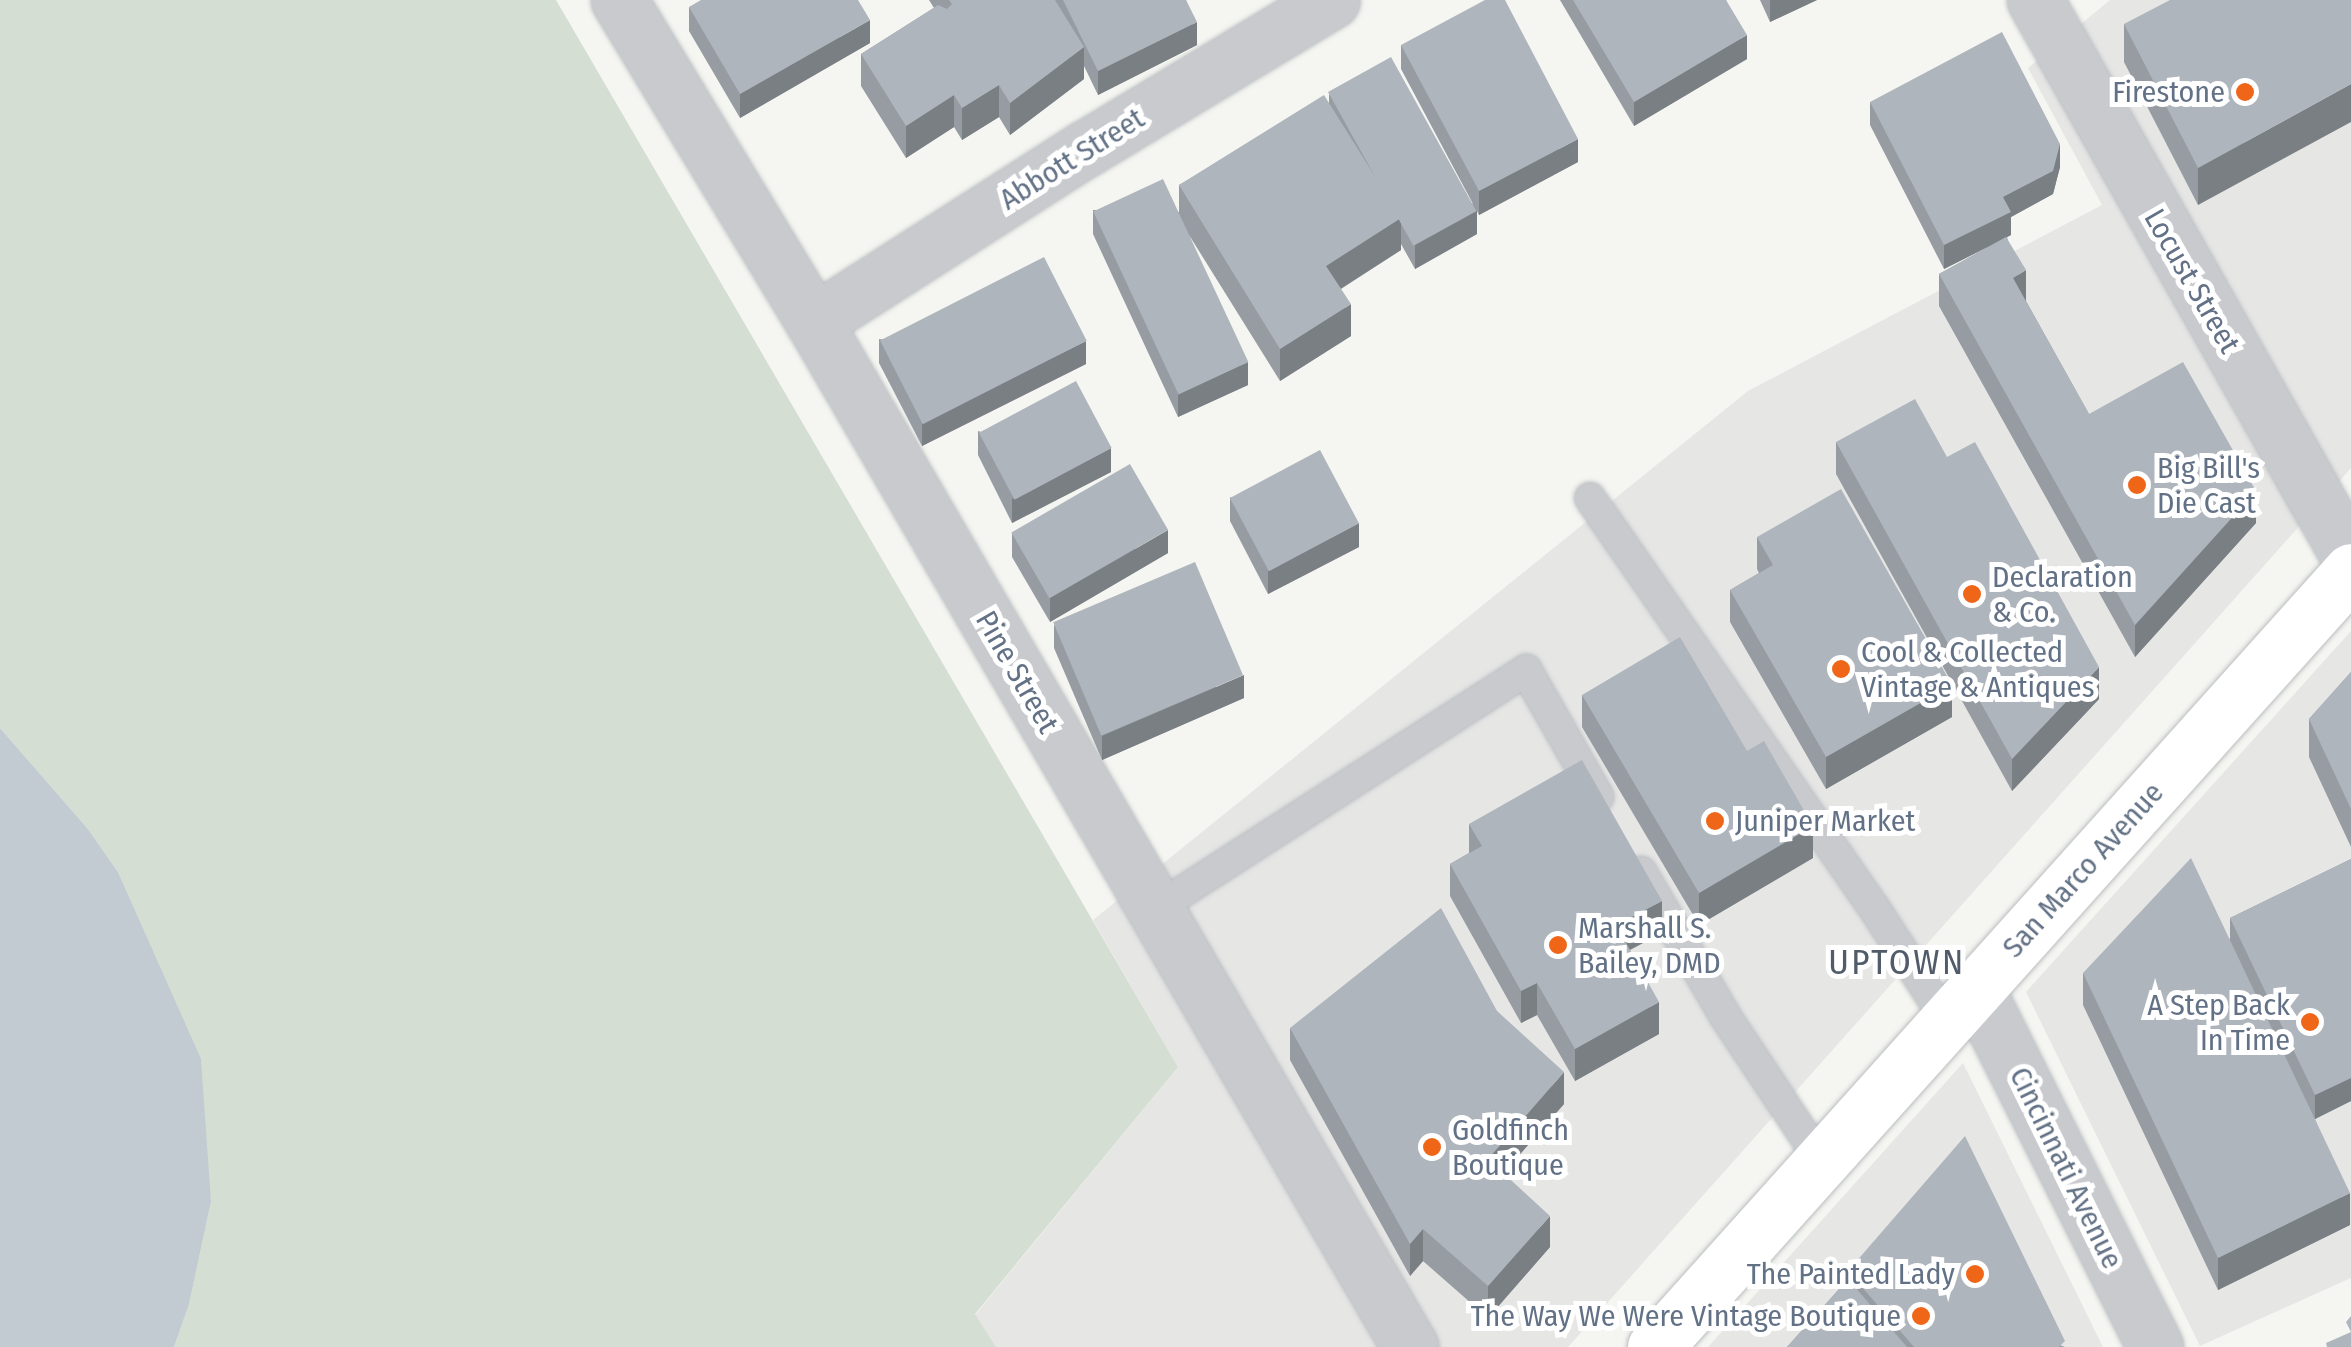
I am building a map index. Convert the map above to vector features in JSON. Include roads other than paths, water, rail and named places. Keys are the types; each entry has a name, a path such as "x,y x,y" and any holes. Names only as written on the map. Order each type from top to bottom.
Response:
{"main road":[{"name":"San Marco Avenue","path":"1655,1347 2351,571"}],"street":[{"name":"Pine Street","path":"618,0 814,322 1410,1347"},
{"name":"Abbott Street","path":"814,322 1085,149 1332,0"},
{"name":"Locust Street","path":"2035,0 2351,560"},
{"name":"Cincinnati Avenue","path":"1962,1005 2154,1347"}],"lane":[{"path":"1590,498 1874,908 1962,1005"},
{"path":"1154,910 1526,670 1724,1016 1822,1162"}],"place":[{"name":"Firestone","path":"2245,92"},
{"name":"Big Bill's Die Cast","path":"2137,485"},
{"name":"Declaration & Co.","path":"1972,594"},
{"name":"Cool & Collected Vintage & Antiques","path":"1841,669"},
{"name":"Juniper Market","path":"1715,821"},
{"name":"Marshall S. Bailey, DMD","path":"1558,945"},
{"name":"A Step Back In Time","path":"2310,1022"},
{"name":"Goldfinch Boutique","path":"1432,1147"},
{"name":"The Painted Lady","path":"1975,1274"},
{"name":"The Way We Were Vintage Boutique","path":"1921,1316"}],"district":[{"name":"UPTOWN","path":"1897,962"}]}
